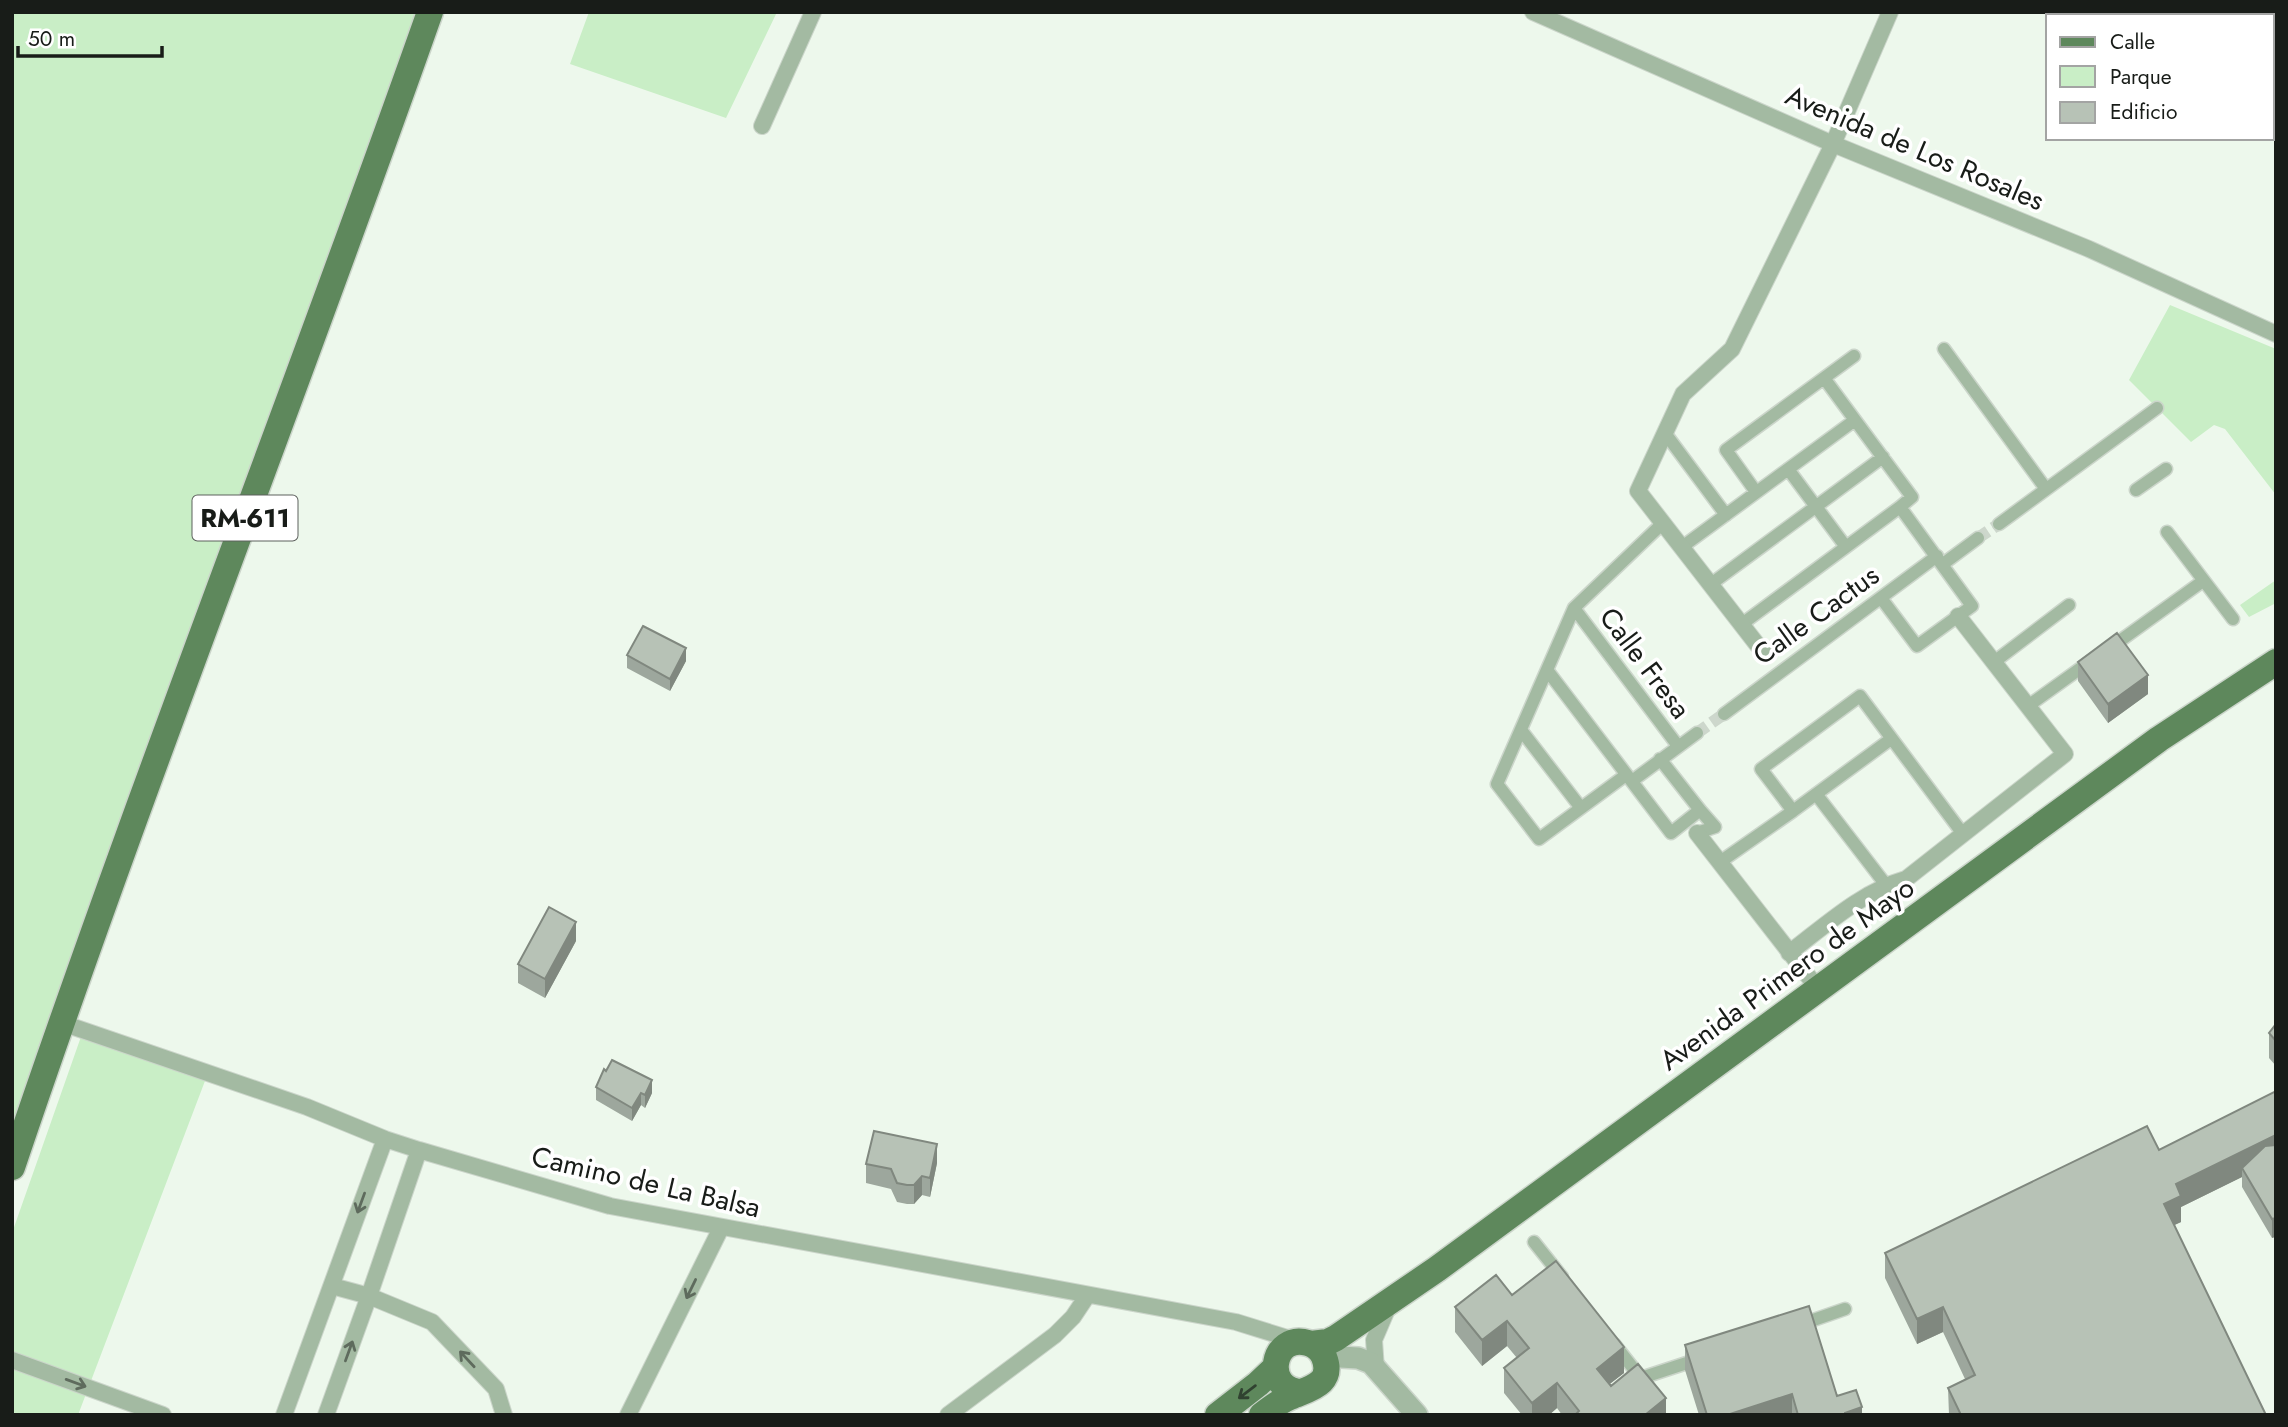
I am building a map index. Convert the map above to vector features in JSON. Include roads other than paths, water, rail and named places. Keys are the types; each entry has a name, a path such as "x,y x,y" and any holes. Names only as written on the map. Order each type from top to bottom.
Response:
{"main road":[{"name":"RM-611","path":"12,1167 21,1110 62,1023 430,12"},
{"name":"Avenida Primero de Mayo","path":"1318,1358 1395,1296 1446,1263 2159,739 2276,662"},
{"path":"1217,1415 1258,1384 1287,1345 1318,1358"},
{"path":"1276,1363 1279,1380 1289,1389 1318,1358"},
{"path":"1262,1415 1283,1400 1318,1358"}],"street":[{"path":"762,126 813,12"},
{"path":"1766,656 1638,491 1683,394 1732,349 1833,144 1890,12"},
{"name":"Avenida de Los Rosales","path":"1539,14 1833,144 2078,245 2276,334"},
{"path":"1944,349 2046,489"},
{"path":"1756,492 1726,450 1854,356"},
{"path":"1742,624 1913,497 1824,378"},
{"path":"1999,524 2157,408"},
{"path":"1682,547 1855,420"},
{"path":"1665,433 1726,515"},
{"path":"1711,584 1883,457"},
{"path":"1788,469 1846,547"},
{"path":"2136,489 2166,469"},
{"path":"1881,598 1917,646 1972,606 1900,507"},
{"path":"1663,523 1574,608 1497,783 1539,839 1581,808 1698,733"},
{"path":"2167,532 2232,619"},
{"name":"Calle Cactus","path":"1724,714 1881,598 1978,538"},
{"path":"2028,706 2203,581"},
{"path":"1994,662 2069,606"},
{"name":"Calle Fresa","path":"1574,608 1678,746"},
{"path":"1789,953 1867,894 1906,879 2065,754 1958,616"},
{"path":"1546,670 1671,833 1700,810"},
{"path":"1793,811 1761,769 1860,696 1963,834"},
{"path":"1521,730 1581,808"},
{"path":"1720,862 1891,739"},
{"path":"1660,759 1715,827 1697,833 1819,990"},
{"path":"1816,794 1886,885"},
{"name":"Camino de La Balsa","path":"62,1023 307,1107 385,1139 598,1203 1236,1322 1318,1358"},
{"path":"284,1415 385,1139"},
{"path":"326,1415 419,1150"},
{"path":"628,1415 721,1228"},
{"path":"1534,1241 1567,1283"},
{"path":"332,1286 369,1296 432,1322 496,1390 504,1415"},
{"path":"948,1415 1055,1335 1073,1317 1087,1296"},
{"path":"1367,1364 1374,1353 1376,1334 1395,1296"},
{"path":"1781,1331 1845,1309"},
{"name":"Camino de La Balsa","path":"1236,1322 1259,1339 1276,1363"},
{"path":"1608,1336 1641,1378 1705,1356"},
{"path":"1318,1358 1342,1365 1367,1364 1417,1415"},
{"path":"12,1360 163,1415"}],"tunnel":[{"path":"1978,538 1999,524"},
{"path":"1697,733 1724,714"}]}
